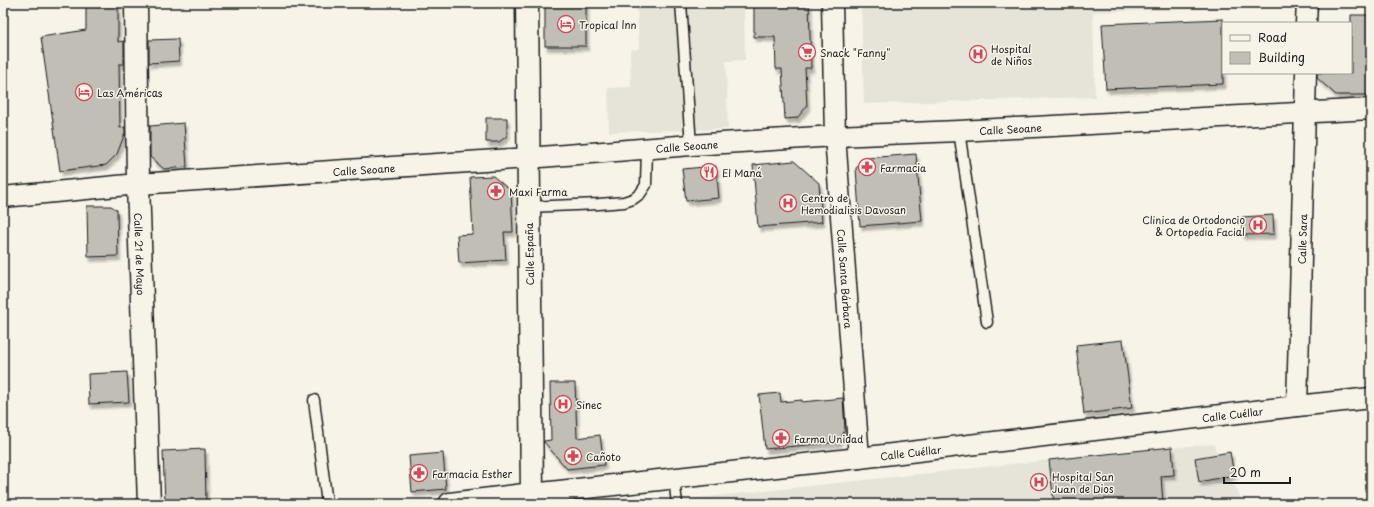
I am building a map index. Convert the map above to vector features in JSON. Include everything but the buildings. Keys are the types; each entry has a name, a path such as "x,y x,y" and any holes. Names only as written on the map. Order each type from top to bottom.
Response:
{"street":[{"name":"Calle 21 de Mayo","path":"136,3 138,184 150,504"},
{"name":"Calle España","path":"527,3 532,499"},
{"name":"Calle Santa Bárbara","path":"832,3 835,136 858,458"},
{"path":"1306,22 1307,3"},
{"name":"Calle Sara","path":"1297,406 1306,74"},
{"name":"Calle Seoane","path":"3,197 138,184 528,158 691,145 1371,108"},
{"name":"Calle Cuéllar","path":"450,504 532,499 674,478 1371,398"}],"lane":[{"path":"681,3 691,145"},
{"path":"959,131 987,322"},
{"path":"528,207 599,204 624,202 633,199 640,194 646,185 647,148"},
{"path":"314,400 327,504"},
{"path":"674,478 677,504"}],"shaded area":[{"path":"637,3 744,3 745,60 726,61 728,129 609,132 608,88 631,87 630,50 639,49"},
{"name":"Hospital de Niños","path":"861,3 1301,3 1301,6 1093,12 1095,97 864,104"},
{"name":"Hospital San Juan de Dios","path":"1213,444 1244,504 643,504 1105,454"}],"place":[{"name":"Tropical Inn","path":"566,24"},
{"name":"Snack \"Fanny\"","path":"807,52"},
{"name":"Hospital de Niños","path":"978,54"},
{"name":"Las Américas","path":"84,92"},
{"name":"Farmacia","path":"867,167"},
{"name":"El Maná","path":"709,172"},
{"name":"Maxi Farma","path":"496,191"},
{"name":"Centro de Hemodialisis Davosan","path":"788,203"},
{"name":"Clinica de Ortodoncio & Ortopedia Facial","path":"1258,225"},
{"name":"Sinec","path":"563,404"},
{"name":"Farma Unidad","path":"781,438"},
{"name":"Cañoto","path":"573,456"},
{"name":"Farmacia Esther","path":"419,473"},
{"name":"Hospital San Juan de Dios","path":"1039,482"}]}
